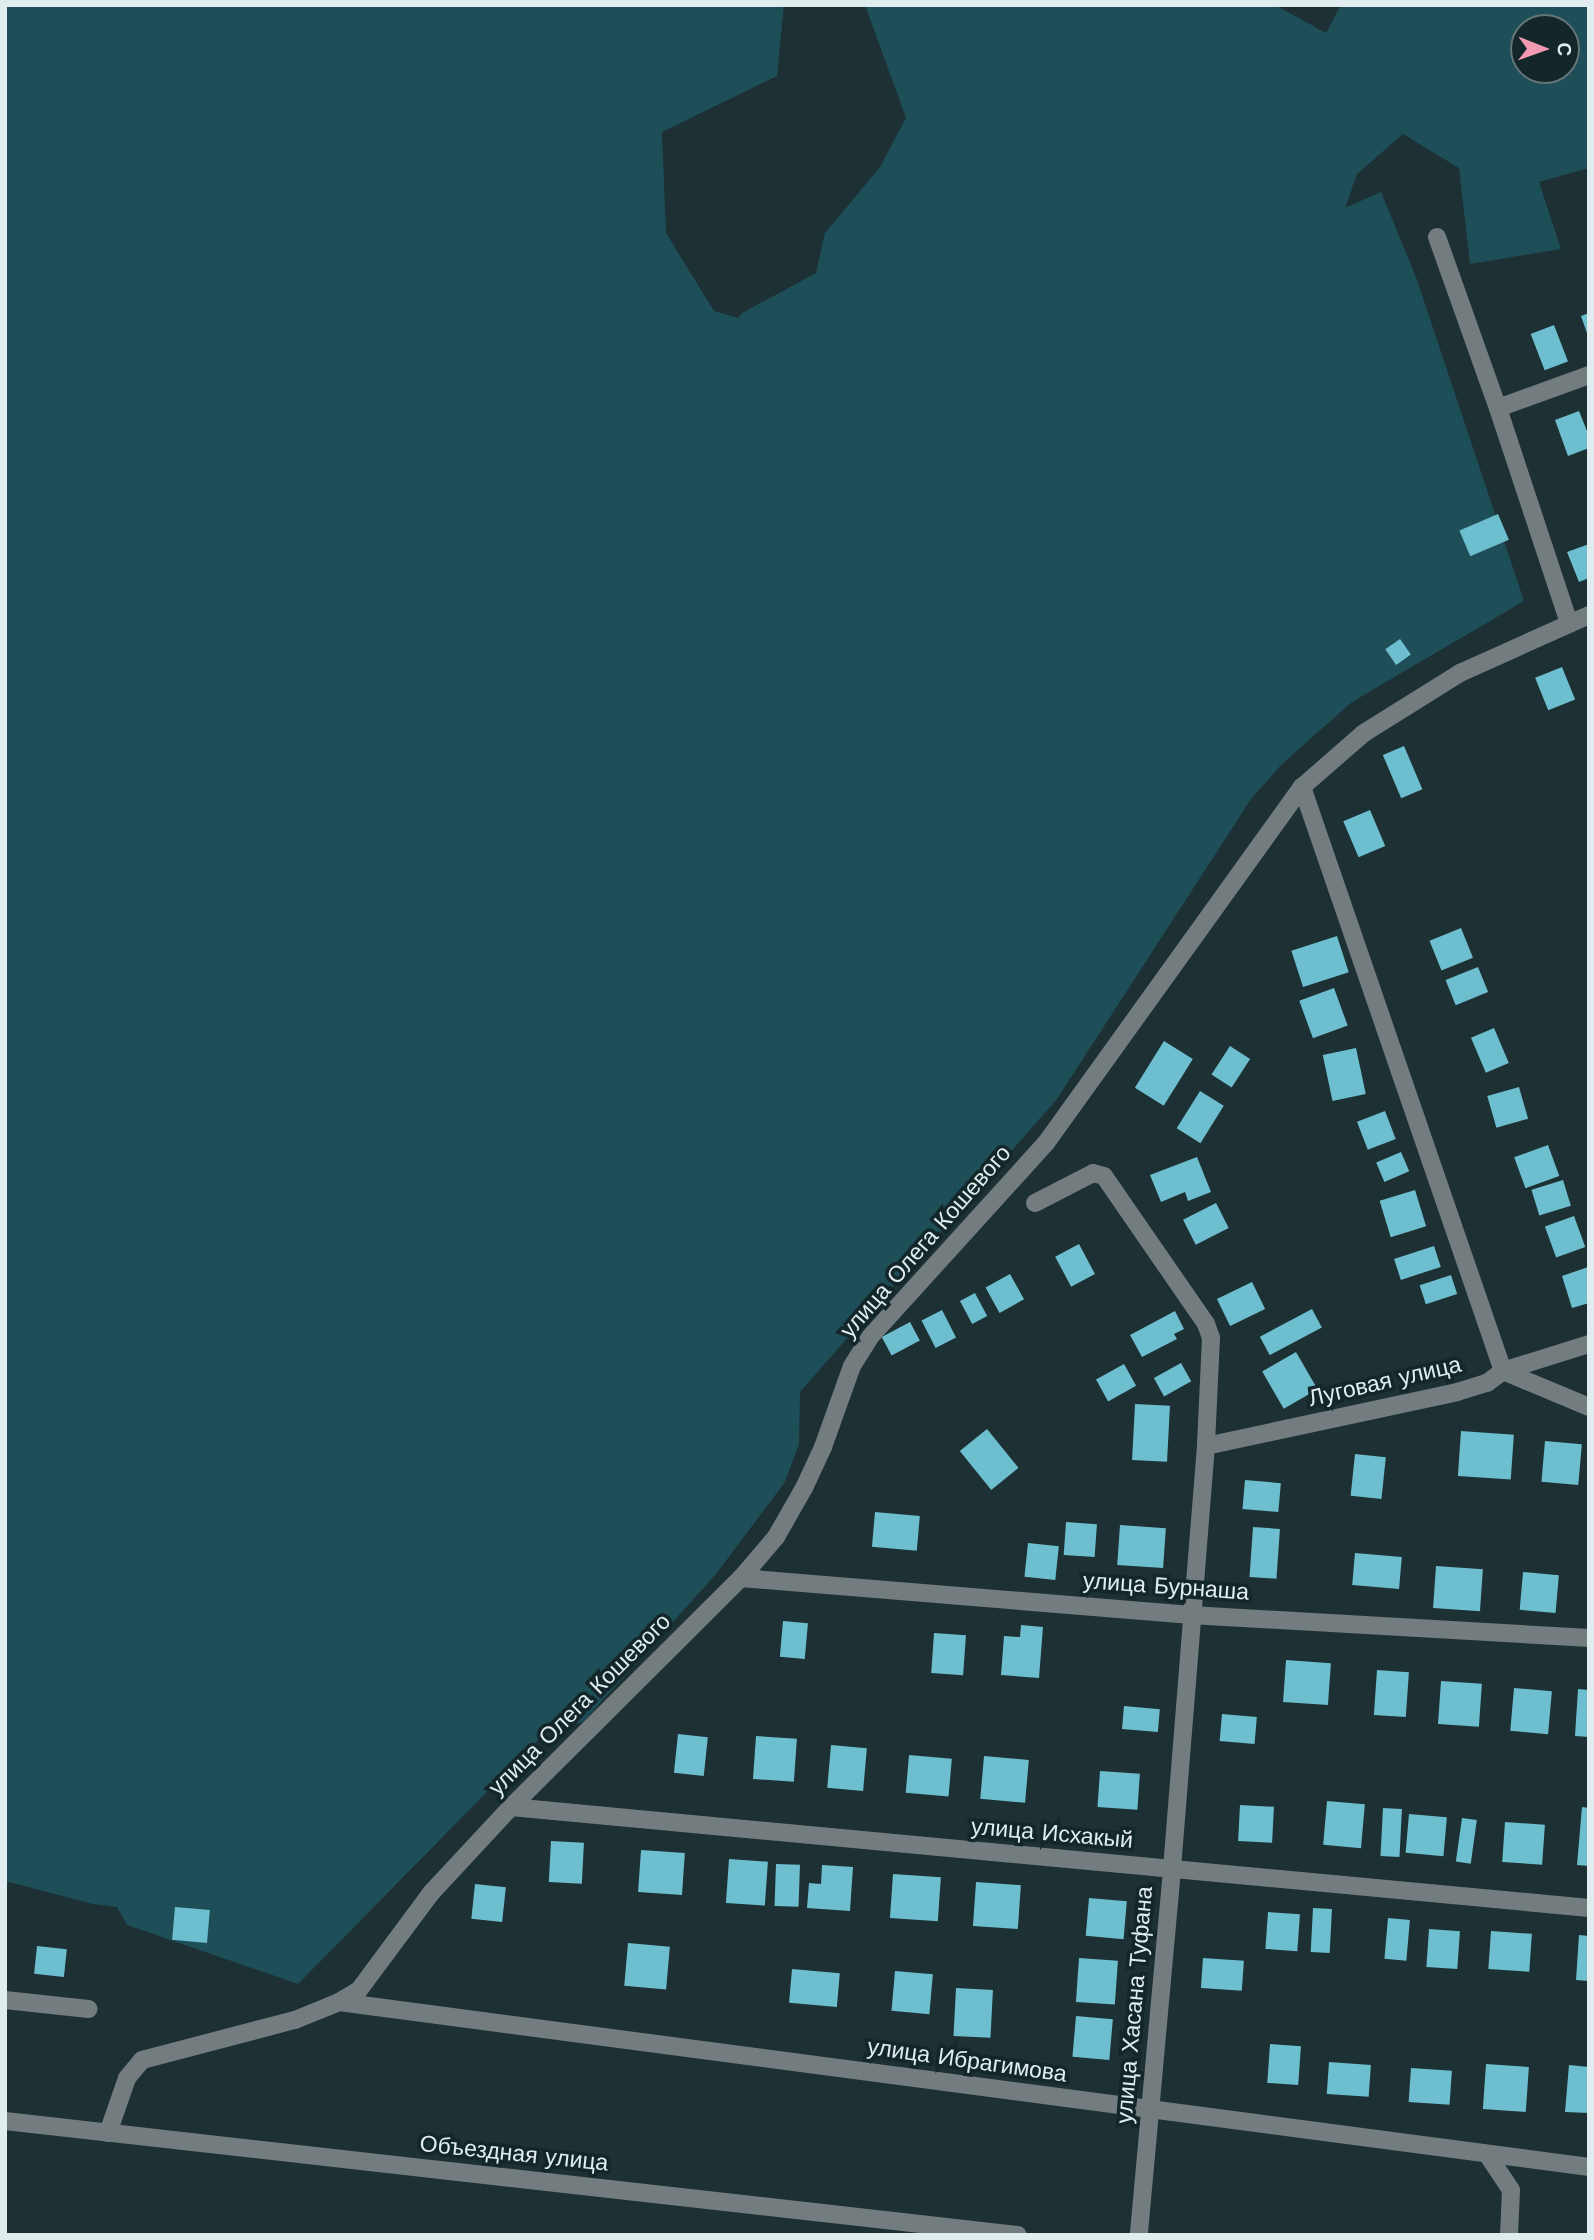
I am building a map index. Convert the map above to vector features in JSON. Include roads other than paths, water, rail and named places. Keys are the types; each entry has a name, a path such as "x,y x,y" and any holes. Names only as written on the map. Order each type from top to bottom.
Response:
{"street":[{"path":"1437,237 1498,408 1569,623"},
{"path":"1498,408 1589,375"},
{"name":"улица Олега Кошевого","path":"339,2002 359,1990 430,1893 511,1807 741,1578 776,1537 804,1488 852,1366 870,1337 1046,1143 1303,787 1364,733 1460,673 1589,615"},
{"path":"1303,787 1503,1371 1589,1407"},
{"path":"1035,1203 1093,1173 1104,1176 1117,1193 1206,1324 1212,1354 1206,1446"},
{"name":"Луговая улица","path":"1206,1446 1457,1392 1487,1383 1503,1371 1589,1344"},
{"name":"улица Хасана Туфана","path":"1139,2235 1206,1446"},
{"name":"улица Бурнаша","path":"741,1578 1191,1615 1589,1637"},
{"name":"улица Исхакый","path":"511,1807 1589,1908"},
{"path":"5,2000 89,2009"},
{"path":"108,2133 127,2078 142,2060 295,2020 339,2002"},
{"name":"улица Ибрагимова","path":"339,2002 1589,2167"},
{"name":"Объездная улица","path":"5,2121 1018,2235"},
{"path":"1488,2154 1511,2190 1509,2235"}]}
